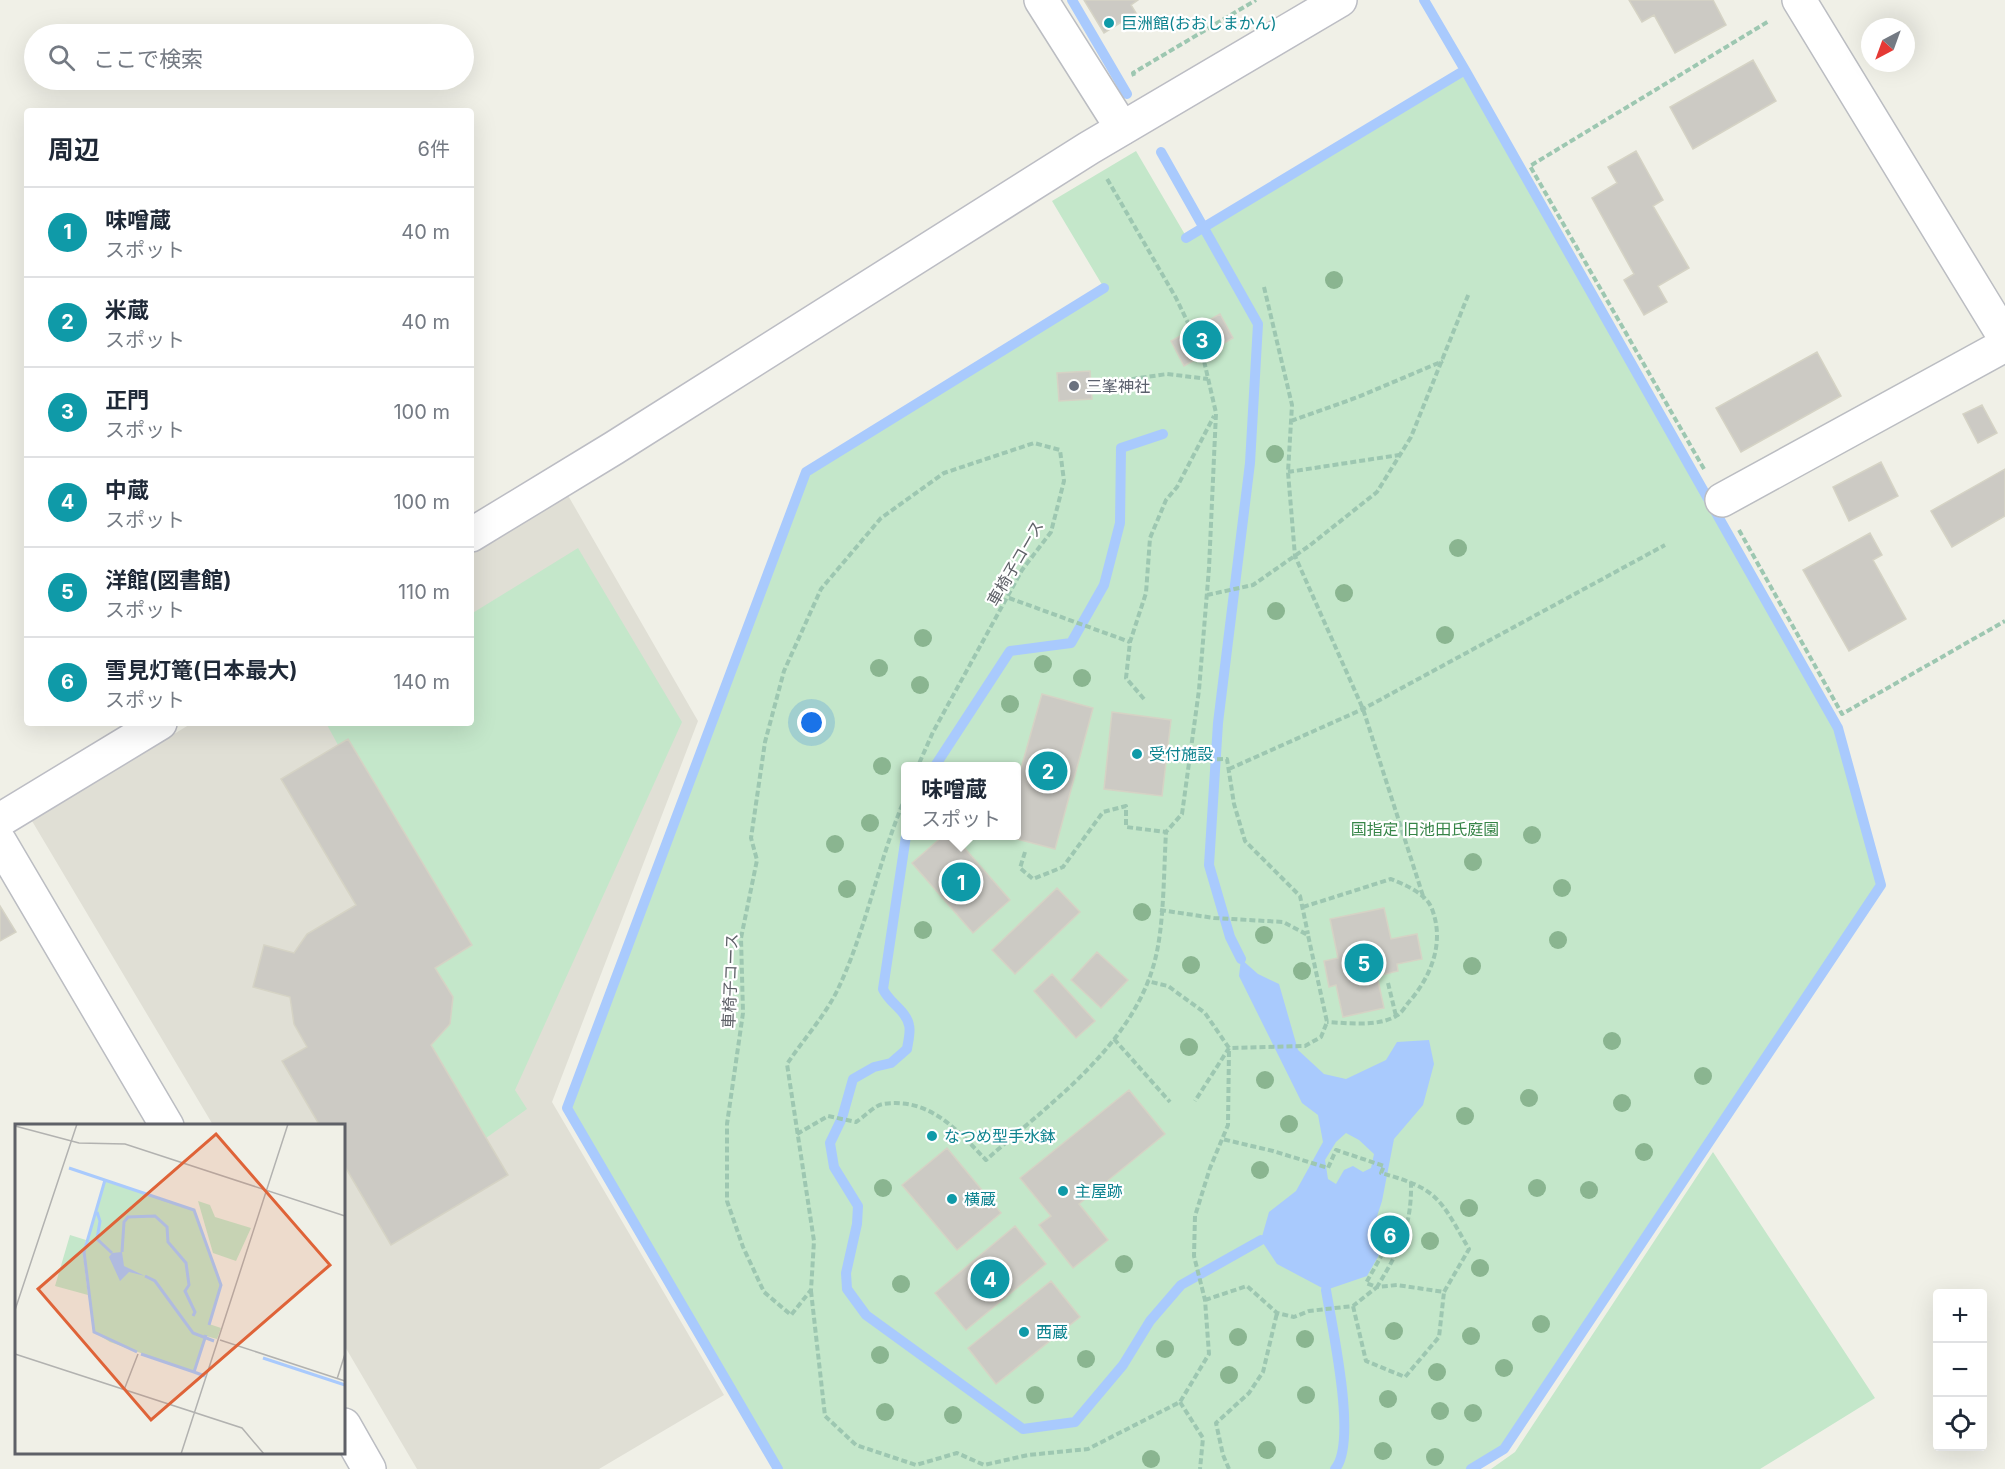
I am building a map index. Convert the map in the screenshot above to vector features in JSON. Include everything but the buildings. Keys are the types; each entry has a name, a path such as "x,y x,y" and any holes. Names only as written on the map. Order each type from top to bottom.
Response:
{"street":[{"path":"1041,0 1122,128"},
{"path":"474,533 614,448 1089,148 1340,0"},
{"path":"1800,1 2005,338"},
{"path":"1722,500 2005,345"},
{"path":"0,820 155,726"},
{"path":"0,842 166,1124"},
{"path":"345,1427 369,1469"}],"path":[{"path":"1800,1 1530,166 1842,714 2005,621"},
{"path":"797,1134 828,1116 856,1122 882,1104 913,1105 945,1118 986,1160 1087,1070 1114,1040 1125,1026 1147,981 1158,947 1166,832 1182,813 1190,760 1207,596 1216,413 1202,352 1176,298 1089,148"},
{"path":"1264,287 1292,405 1288,472 1295,556 1363,709 1424,899"},
{"path":"1207,596 1254,585 1377,492 1411,437 1469,293"},
{"path":"1291,421 1358,398 1443,360"},
{"path":"1105,383 1167,374 1208,379"},
{"path":"1144,699 1126,678 1130,642 1146,593 1150,538 1166,500 1177,487 1216,413"},
{"name":"車椅子コース","path":"811,1290 791,1314 764,1292 743,1247 727,1201 727,1124 743,1013 741,938 757,860 752,838 765,742 784,671 821,589 881,518 944,473 1034,443 1060,450 1064,481 1051,532 1022,570 1009,598 938,723 920,762"},
{"path":"1288,472 1400,455"},
{"path":"1229,769 1363,709 1665,545"},
{"path":"1009,598 1130,642"},
{"path":"1190,760 1227,759 1234,804 1245,842 1300,896 1327,1022 1321,1037 1305,1046 1229,1048"},
{"path":"1025,852 1020,868 1033,879 1063,867 1103,812 1126,806 1126,826 1166,832"},
{"path":"901,807 892,826 861,932 836,993 787,1064 814,1240 811,1290 825,1416 856,1445 917,1467 957,1452 984,1465 1028,1455 1088,1449 1180,1402 1209,1354 1205,1300 1194,1256 1195,1215 1228,1125 1229,1048 1205,1013 1168,986 1147,981"},
{"path":"1303,907 1391,879 1412,888 1431,907 1437,937 1433,967 1418,992 1396,1017 1363,1025 1327,1022"},
{"path":"1161,910 1214,918 1283,922 1308,934"},
{"path":"1388,983 1396,1017"},
{"path":"1114,1040 1170,1102"},
{"path":"1195,1101 1229,1048"},
{"path":"1222,1139 1273,1151 1328,1168 1336,1149 1384,1166 1381,1173 1423,1186 1441,1202 1469,1249 1444,1292 1439,1337 1405,1377 1366,1361 1353,1306"},
{"path":"1205,1300 1247,1286 1277,1312 1294,1317 1309,1311 1353,1306 1377,1287 1399,1251 1412,1211 1411,1182"},
{"path":"1383,1253 1366,1283 1377,1287 1397,1285 1444,1292"},
{"path":"1229,1469 1222,1455 1216,1423 1249,1393 1263,1372 1277,1312"},
{"path":"1180,1402 1203,1438 1200,1469"}],"shaded area":[{"path":"566,492 698,721 552,1102 724,1395 599,1469 417,1469 345,1347 345,1124 212,1124 32,821 187,726 474,726 474,549"}],"green space":[{"name":"国指定 旧池田氏庭園","path":"1465,70 1838,728 1881,885 1504,1449 1471,1469 778,1469 567,1108 806,472 1104,288 1052,201 1136,151 1187,238"},
{"path":"578,548 682,722 515,1090 527,1109 486,1138 431,1045 447,1024 452,1008 448,991 435,968 472,945 348,739 338,745 328,726 474,726 474,612"},
{"path":"1713,1152 1875,1398 1760,1469 1491,1469 1515,1452"}],"water":[{"path":"1241,959 1258,974 1279,984 1298,1050 1324,1074 1346,1079 1386,1060 1397,1042 1429,1040 1434,1064 1423,1105 1394,1139 1382,1201 1370,1238 1379,1255 1367,1276 1326,1290 1277,1264 1261,1240 1269,1212 1296,1191 1323,1142 1318,1115 1302,1103 1239,976","holes":["1346,1133 1359,1140 1374,1154 1371,1168 1363,1172 1353,1166 1344,1170 1336,1184 1328,1179 1325,1160 1336,1142"]}],"waterway":[{"path":"1072,0 1127,94"},
{"path":"1186,238 1465,70 1424,0"},
{"path":"1465,70 1838,728 1881,885 1504,1449 1471,1469"},
{"path":"1161,152 1258,324 1250,463 1218,723 1209,865 1230,937 1241,959"},
{"path":"778,1469 567,1108 806,472 1104,288"},
{"path":"938,762 1010,651 1071,643 1104,585 1120,523 1121,448 1163,434"},
{"path":"905,840 883,989 907,1020 910,1030 907,1049 891,1063 874,1067 853,1079 842,1118 830,1143 834,1167 858,1206 857,1224 846,1273 847,1289 866,1315 1023,1429 1075,1422 1123,1365 1150,1321 1181,1285 1261,1240"},
{"path":"1326,1290 1338,1356 1344,1411 1341,1455 1335,1469"}],"place":[{"name":"巨洲館(おおしまかん)","path":"1109,23"},
{"name":"正門","path":"1202,340"},
{"name":"三峯神社","path":"1074,386"},
{"name":"受付施設","path":"1137,754"},
{"name":"米蔵","path":"1048,771"},
{"name":"味噌蔵","path":"961,882"},
{"name":"洋館(図書館)","path":"1364,963"},
{"name":"なつめ型手水鉢","path":"932,1136"},
{"name":"主屋跡","path":"1063,1191"},
{"name":"横蔵","path":"952,1199"},
{"name":"雪見灯篭(日本最大)","path":"1390,1235"},
{"name":"中蔵","path":"990,1279"},
{"name":"西蔵","path":"1024,1332"}]}
